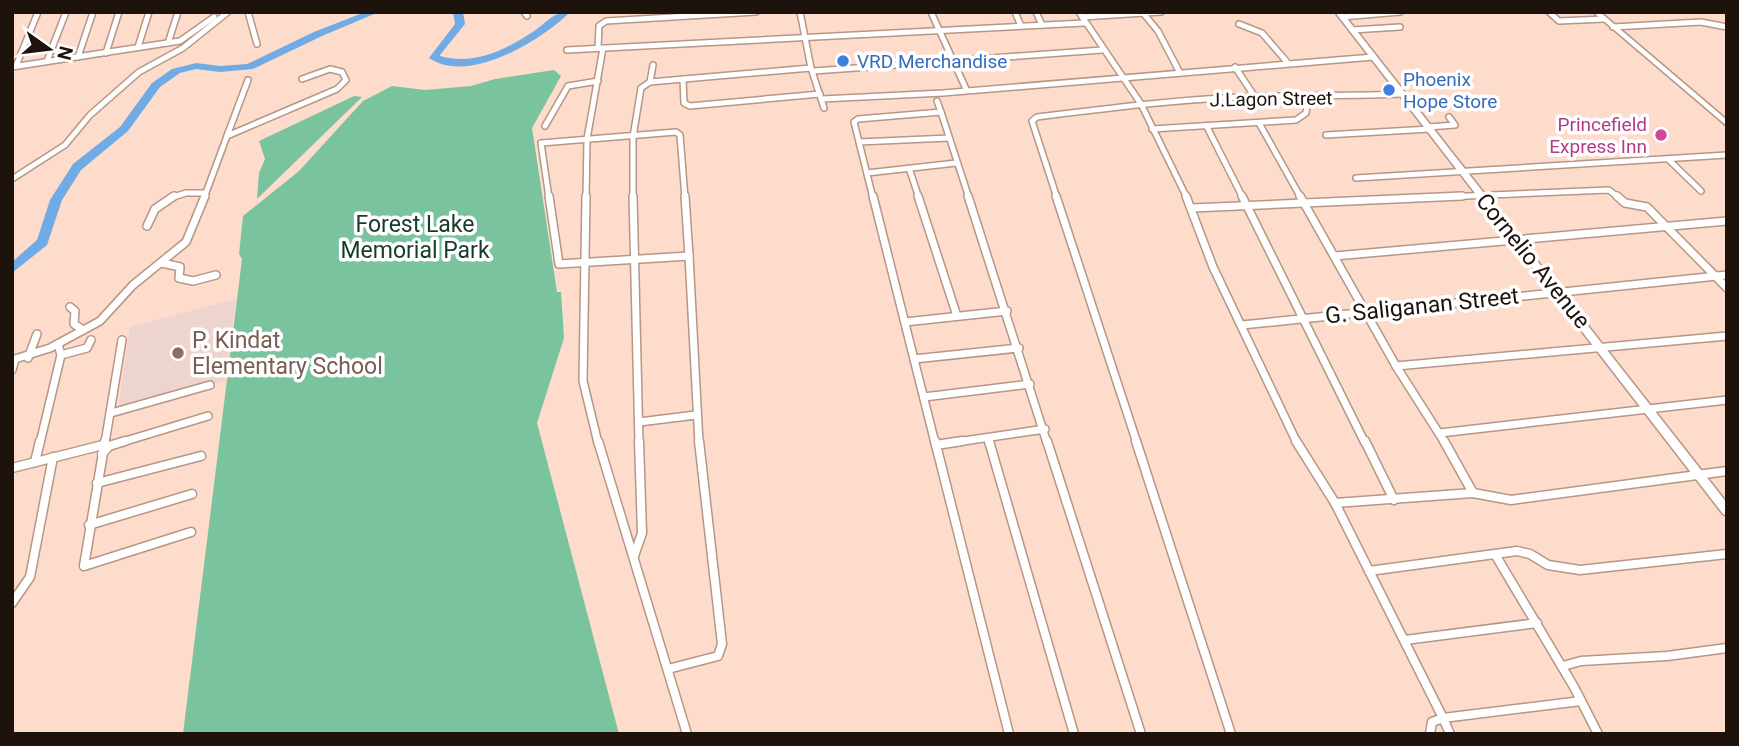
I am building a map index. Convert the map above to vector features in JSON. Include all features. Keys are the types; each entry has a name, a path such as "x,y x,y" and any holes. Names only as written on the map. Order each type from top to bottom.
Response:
{"street":[{"path":"14,67 38,12"},
{"path":"47,61 66,12"},
{"path":"78,57 93,12"},
{"path":"106,53 120,12"},
{"path":"138,47 149,12"},
{"path":"168,43 178,12"},
{"path":"14,67 184,39 220,12"},
{"path":"12,179 65,145 90,115 139,72 183,48 228,12"},
{"path":"248,12 257,44"},
{"path":"687,734 586,403 581,348 587,139 598,81 599,26 606,21 756,12"},
{"path":"800,12 824,107"},
{"path":"931,12 966,89"},
{"path":"1015,12 1021,26"},
{"path":"1036,12 1042,25"},
{"path":"567,50 1042,25 1082,17 1161,12"},
{"path":"1340,15 1400,12"},
{"path":"1549,12 1559,21 1604,19"},
{"path":"1596,12 1727,124"},
{"path":"1143,13 1158,31 1180,73"},
{"name":"Cornelio Avenue","path":"1340,15 1727,511"},
{"path":"1082,17 1141,104 1192,208 1213,267 1304,459 1335,503 1450,734"},
{"path":"1613,27 1693,22 1727,27"},
{"path":"1239,24 1262,33 1287,62"},
{"path":"1352,30 1400,27"},
{"path":"634,556 642,533 633,261 633,136 641,88 650,82 683,79 1102,50"},
{"path":"683,79 683,101 690,107 1122,78 1287,62 1373,57"},
{"path":"650,82 653,65"},
{"path":"1235,67 1255,97"},
{"path":"227,136 337,89 346,80 342,72 333,69 302,79"},
{"path":"12,370 14,360 28,358 58,344 104,318 130,287 181,248 191,235 248,80"},
{"path":"545,127 568,86 598,81"},
{"name":"J.Lagon Street","path":"1231,734 1032,121 1037,117 1141,104 1255,97 1401,94"},
{"path":"1152,129 1301,118 1306,113 1308,98"},
{"path":"937,101 1019,348 1141,734"},
{"path":"941,112 855,120 1009,734"},
{"path":"1326,135 1455,125 1448,117"},
{"path":"1259,123 1396,366 1440,433 1473,493"},
{"path":"1207,127 1394,500"},
{"path":"668,669 709,660 722,650 695,415 690,256 680,133 541,143 558,262 584,264 690,256"},
{"path":"859,142 949,138"},
{"path":"1356,178 1727,155"},
{"path":"1668,159 1701,191"},
{"path":"867,173 956,163"},
{"path":"909,169 957,316"},
{"path":"1192,208 1609,190 1625,203 1645,206 1727,288"},
{"path":"147,226 150,213 160,203 190,192 205,193"},
{"path":"1335,256 1727,221"},
{"path":"162,263 180,267 179,278 187,281 216,275"},
{"name":"G. Saliganan Street","path":"1242,325 1727,275"},
{"path":"71,307 75,311 74,324 83,330"},
{"path":"905,322 1007,311"},
{"path":"28,358 37,334"},
{"path":"1396,366 1727,336"},
{"path":"61,355 87,348 91,340"},
{"path":"122,340 84,566 191,532"},
{"path":"35,462 61,355 58,344"},
{"path":"914,359 1019,348"},
{"path":"111,413 210,384"},
{"path":"924,397 1030,384"},
{"path":"1440,433 1727,400"},
{"path":"639,422 695,415"},
{"path":"12,468 53,457 103,449 208,416"},
{"path":"936,445 1045,429"},
{"path":"988,438 1074,734"},
{"path":"97,483 201,456"},
{"path":"12,603 30,577 53,457"},
{"path":"1335,503 1473,493 1511,500 1727,471"},
{"path":"89,525 192,494"},
{"path":"1369,571 1522,551 1548,565 1580,570 1727,554"},
{"path":"1496,556 1563,667 1598,734"},
{"path":"1405,640 1537,623"},
{"path":"1563,667 1581,660 1667,656 1727,648"},
{"path":"1430,734 1432,722 1443,718 1581,701"}],"shaded area":[{"name":"P. Kindat Elementary School","path":"236,299 225,380 118,411 130,327"}],"green space":[{"name":"Forest Lake Memorial Park","path":"554,70 561,76 532,128 557,292 561,292 564,338 537,423 619,734 183,734 242,259 239,254 243,216 299,171 363,101 392,86 425,90 471,86 495,79"},
{"path":"354,96 362,97 257,199 259,173 265,159 259,141"}],"waterway":[{"path":"12,269 43,242 56,200 77,167 124,129 156,85 176,71 196,66 220,69 249,67 318,34 374,12"},
{"path":"458,12 460,24 434,58 451,63 486,59 521,43 565,12"}],"place":[{"name":"VRD Merchandise","path":"843,61"},
{"name":"Phoenix Hope Store","path":"1389,90"},
{"name":"Princefield Express Inn","path":"1661,135"},
{"name":"P. Kindat Elementary School","path":"178,353"}]}
